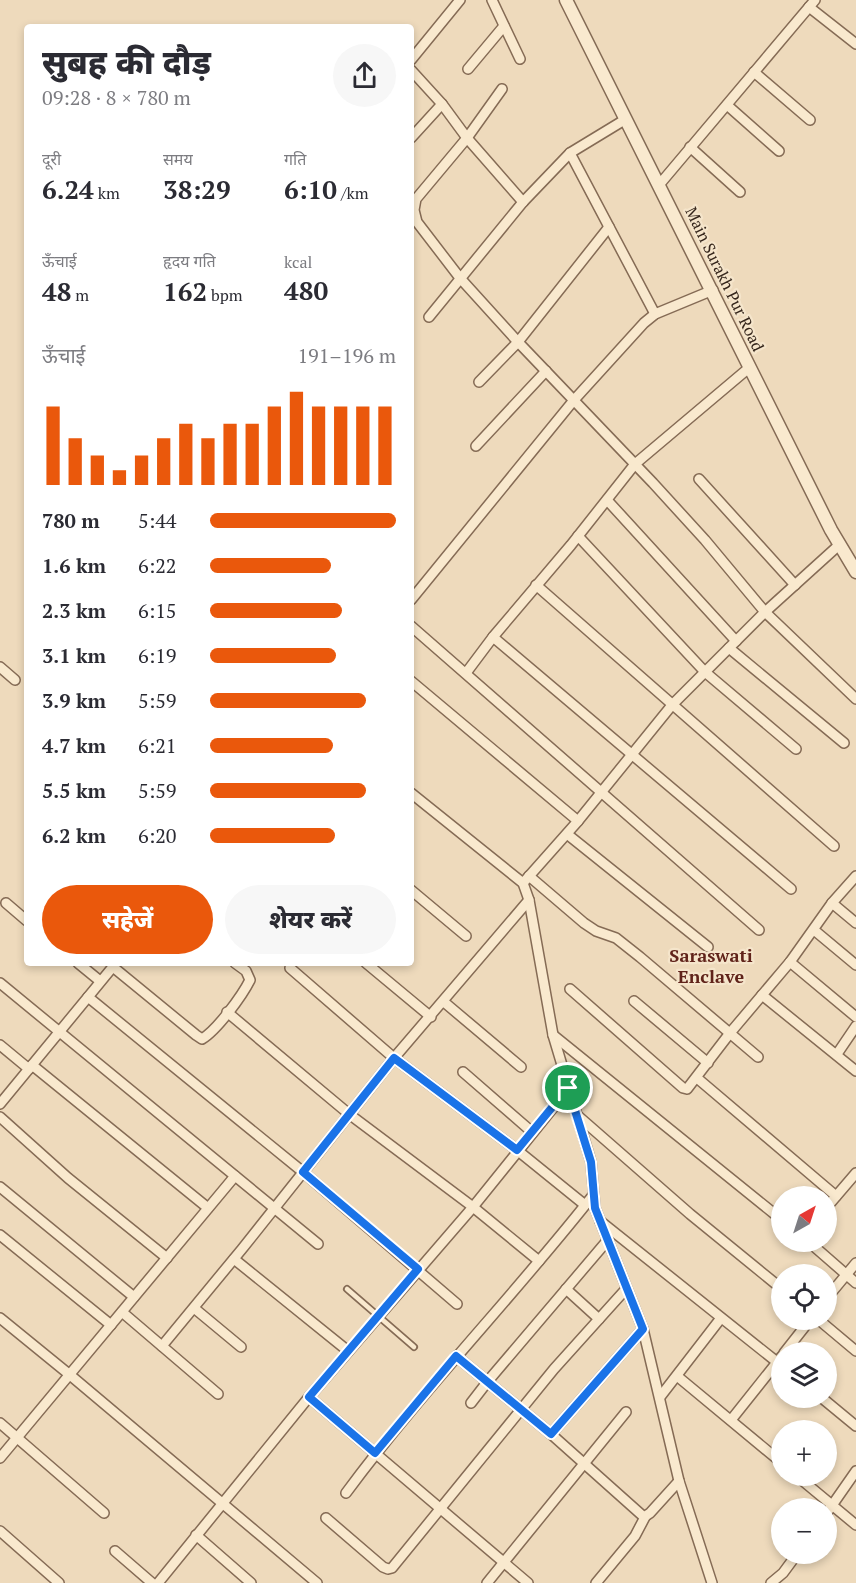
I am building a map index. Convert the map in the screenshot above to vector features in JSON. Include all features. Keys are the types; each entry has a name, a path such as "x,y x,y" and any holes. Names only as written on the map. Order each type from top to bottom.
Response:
{"street":[{"path":"414,56 460,0"},
{"path":"492,0 520,59"},
{"name":"Main Surakh Pur Road","path":"566,0 750,367 856,572"},
{"path":"659,185 812,3 856,44"},
{"path":"468,69 504,26"},
{"path":"754,72 810,120"},
{"path":"414,73 523,202"},
{"path":"502,89 467,138 416,199 414,210 417,222 460,278 705,540 765,612 856,699"},
{"path":"414,135 442,104"},
{"path":"727,105 779,151"},
{"path":"429,317 523,202 570,153 626,119"},
{"path":"690,147 740,192"},
{"path":"570,153 655,314"},
{"path":"479,382 518,342 609,227"},
{"path":"414,596 574,400 644,323 655,314 713,290"},
{"path":"466,673 635,464 750,367"},
{"path":"476,446 546,371"},
{"path":"699,478 795,585"},
{"path":"607,500 733,645 844,743"},
{"path":"578,536 705,672 796,749"},
{"path":"526,880 578,821 672,705 765,612 840,544"},
{"path":"536,585 834,846"},
{"path":"414,629 759,930"},
{"path":"493,637 791,889"},
{"path":"0,667 15,680"},
{"path":"414,684 578,821"},
{"path":"414,795 596,931 616,938 758,1057"},
{"path":"567,834 708,947"},
{"path":"570,989 683,1088 687,1089 691,1087 730,1033 814,930 832,903 856,876"},
{"path":"526,880 553,1035 591,1162 599,1220 643,1329 679,1481 712,1583"},
{"path":"414,893 466,936"},
{"path":"162,1346 394,1058 529,900"},
{"path":"6,903 24,918"},
{"path":"832,903 856,923"},
{"path":"814,930 856,965"},
{"path":"789,962 856,1017"},
{"path":"82,966 100,981"},
{"path":"0,1104 113,966"},
{"path":"115,966 202,1039 227,1012 250,980 246,972 239,966"},
{"path":"370,966 431,1017"},
{"path":"290,968 394,1058 517,1150 585,1205"},
{"path":"0,983 318,1244"},
{"path":"762,995 856,1071"},
{"path":"88,997 303,1172 457,1304"},
{"path":"634,1001 708,1063"},
{"path":"444,1002 521,1067"},
{"path":"227,1012 349,1114 473,1207 539,1261"},
{"path":"837,1054 856,1026"},
{"path":"553,1035 771,1211"},
{"path":"0,1045 208,1208"},
{"path":"463,1072 532,1132"},
{"path":"697,1078 823,1186"},
{"path":"158,1583 309,1397 473,1207 568,1088"},
{"path":"577,1115 690,1214 771,1280"},
{"path":"0,1117 68,1178 166,1258"},
{"path":"837,1196 856,1173"},
{"path":"0,1458 235,1176"},
{"path":"0,1187 134,1297"},
{"path":"346,1493 375,1453 594,1194"},
{"path":"599,1220 721,1318 771,1352"},
{"path":"0,1235 111,1325"},
{"path":"471,1403 607,1240"},
{"path":"820,1252 856,1283"},
{"path":"234,1259 348,1351"},
{"path":"837,1285 856,1263"},
{"path":"566,1289 600,1319"},
{"path":"326,1518 388,1569 396,1564 554,1369 626,1289"},
{"path":"194,1308 241,1347"},
{"path":"122,1312 218,1394"},
{"path":"0,1318 317,1583"},
{"path":"660,1397 721,1318"},
{"path":"551,1434 643,1329"},
{"path":"831,1330 856,1351"},
{"path":"456,1356 522,1409 645,1517"},
{"path":"731,1420 771,1371"},
{"path":"676,1376 771,1454"},
{"path":"309,1397 528,1583"},
{"path":"834,1408 856,1426"},
{"path":"487,1583 626,1412"},
{"path":"0,1423 104,1513"},
{"path":"837,1499 856,1472"},
{"path":"596,1583 635,1536 645,1517 679,1481"},
{"path":"806,1486 818,1498"},
{"path":"837,1514 856,1525"},
{"path":"0,1531 59,1583"},
{"path":"196,1535 251,1583"},
{"path":"115,1551 152,1583"},
{"path":"771,1583 789,1564"},
{"path":"779,1576 789,1583"}],"lane":[{"path":"347,1289 414,1347"}],"district":[{"name":"Saraswati Enclave","path":"711,965"}],"route":[{"path":"394,1058 517,1150 568,1088 591,1162 595,1208 643,1329 551,1434 456,1356 375,1453 309,1397 418,1269 303,1172 394,1058"}]}
